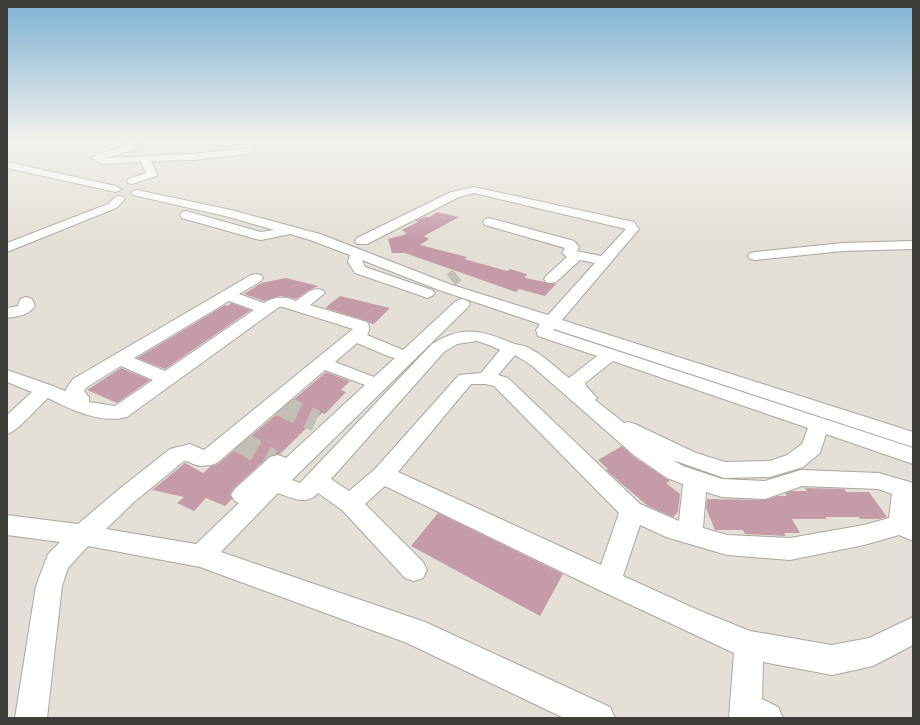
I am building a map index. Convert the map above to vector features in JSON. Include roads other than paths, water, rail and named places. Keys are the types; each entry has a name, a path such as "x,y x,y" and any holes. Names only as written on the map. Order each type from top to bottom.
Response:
{"street":[{"path":"11,173 114,196"},
{"path":"34,173 261,236 290,231"},
{"path":"132,181 152,174 151,173"},
{"path":"7,239 135,188 138,189 138,193 231,214 290,231 359,247 448,283 611,354 913,456"},
{"path":"547,326 632,229 630,225 474,190 455,194 359,247 354,262 360,270 462,304 547,326 913,440"},
{"path":"7,248 112,206 114,196"},
{"path":"76,211 88,216"},
{"path":"489,222 569,244 572,247 569,253 604,261"},
{"path":"755,256 843,247 913,244"},
{"path":"551,279 577,255"},
{"path":"78,406 80,397 74,391 80,383 256,278"},
{"path":"299,306 317,294"},
{"path":"227,295 266,308"},
{"path":"7,313 23,310 27,306 26,302"},
{"path":"7,376 46,390 78,406 110,413 120,412 275,303 284,302 299,306 361,326 361,331 235,439 209,458 200,458 190,452 178,454 126,496 83,535 57,562 49,586 31,718"},
{"path":"243,495 462,304"},
{"path":"201,556 275,468 318,422 396,353 420,329"},
{"path":"355,336 396,353"},
{"path":"275,468 299,492 306,491 442,345 452,339 477,336 495,341 510,349 520,350 537,361 643,451 675,472 694,480 722,488 765,490 801,478 879,481 909,491 907,528 790,549 727,545 675,530 632,511 501,382 486,378 466,379 382,475 350,504"},
{"path":"486,378 510,349"},
{"path":"611,354 576,381 575,385 579,392 632,431 688,458 724,470 770,469 795,461 812,448 819,424"},
{"path":"120,360 167,379"},
{"path":"323,363 366,380"},
{"path":"7,427 27,406 46,390"},
{"path":"382,475 608,582 749,645 832,660 873,652 913,630"},
{"path":"316,480 350,504 414,570"},
{"path":"690,534 694,480"},
{"path":"608,582 632,511"},
{"path":"7,525 83,535 201,556 415,632 599,718"},
{"path":"749,645 752,715"}],"tunnel":[{"path":"451,280 457,275"},
{"path":"278,404 316,421"},
{"path":"237,440 272,460"}]}
